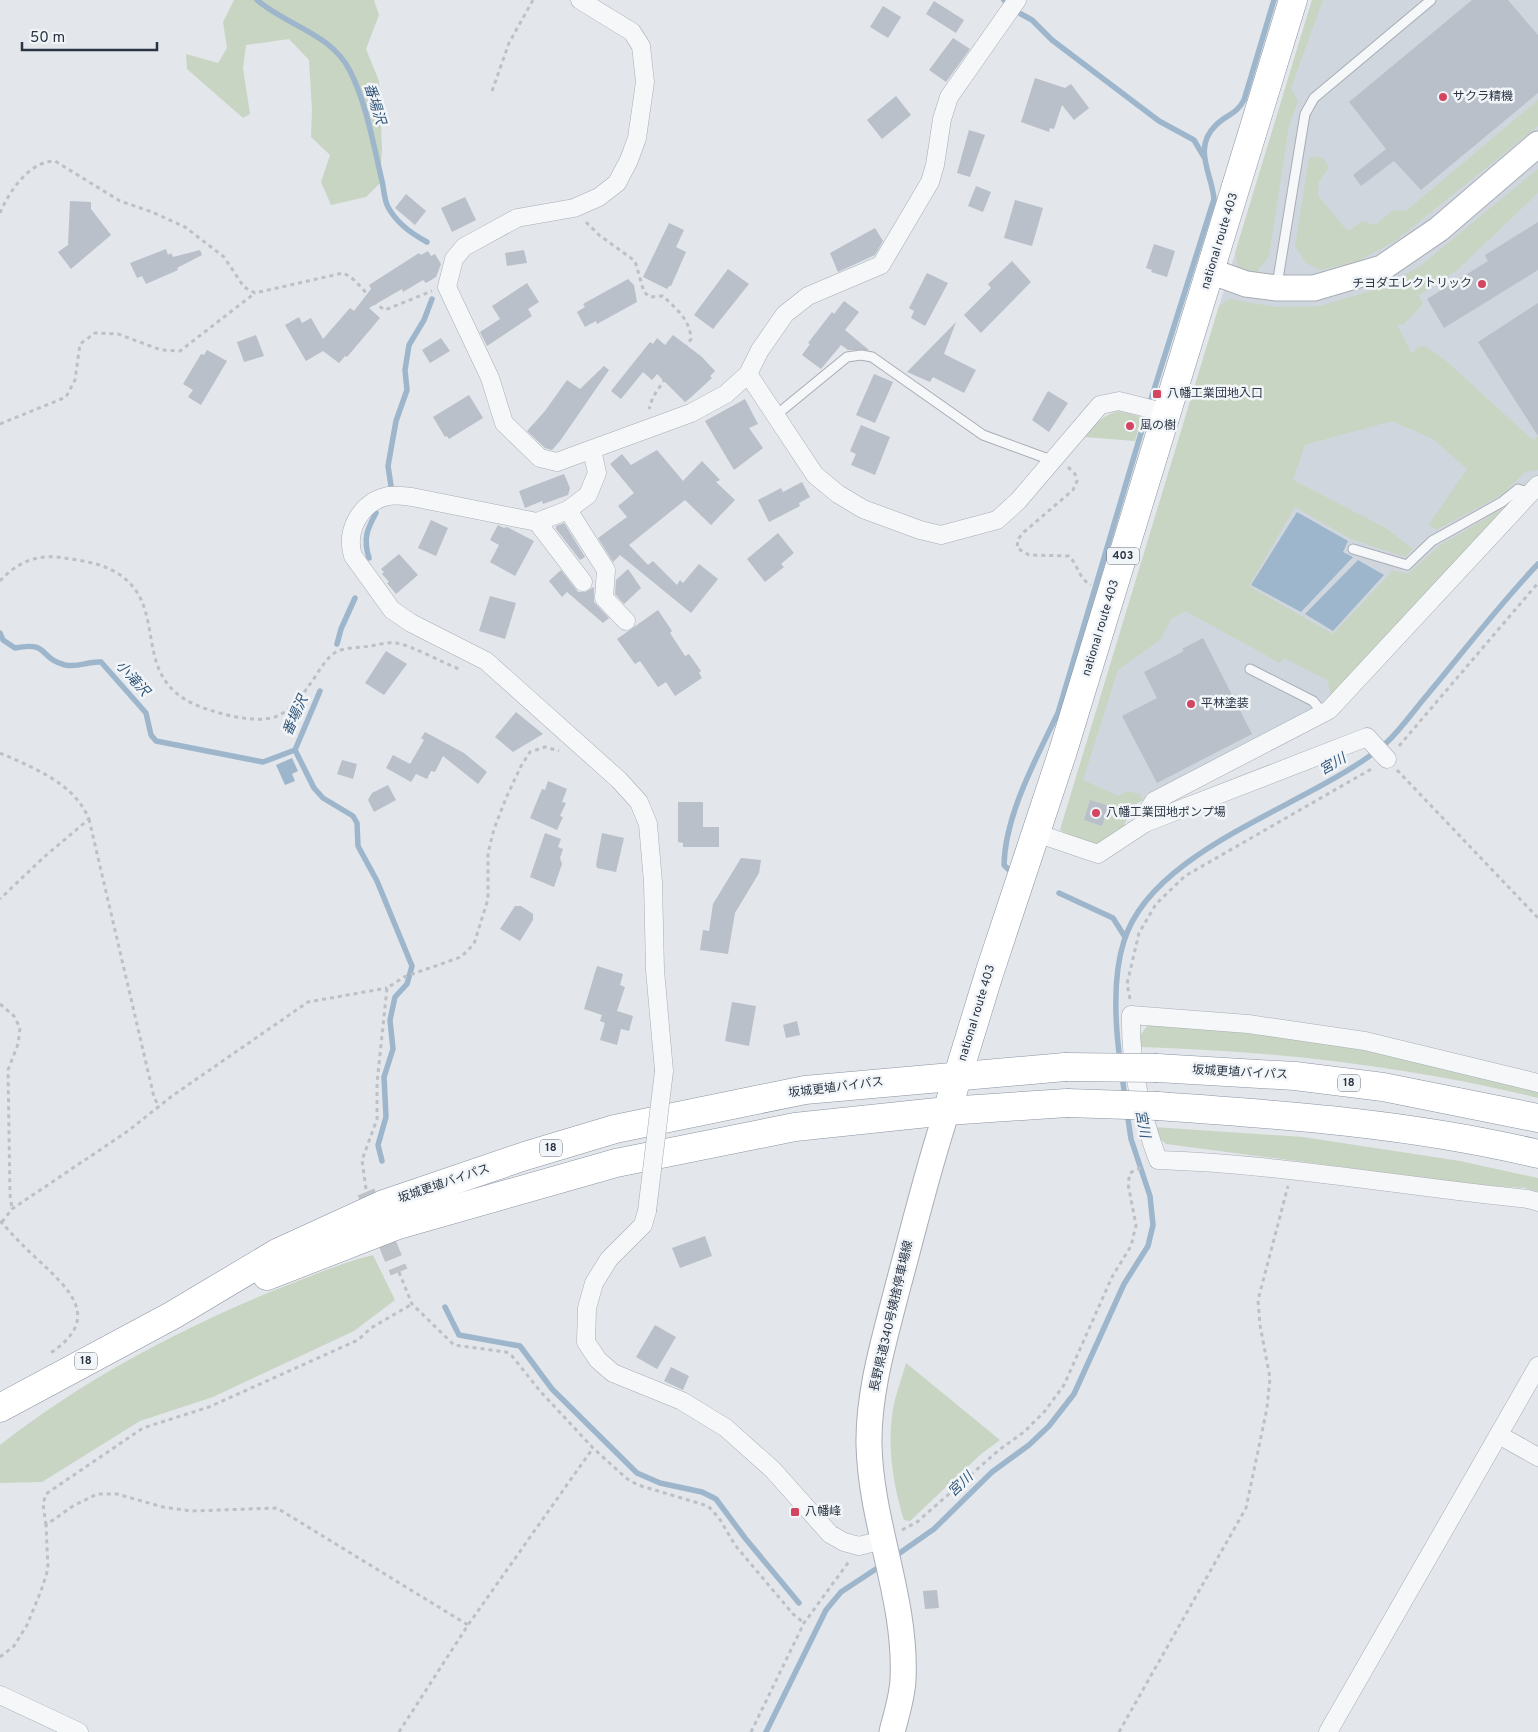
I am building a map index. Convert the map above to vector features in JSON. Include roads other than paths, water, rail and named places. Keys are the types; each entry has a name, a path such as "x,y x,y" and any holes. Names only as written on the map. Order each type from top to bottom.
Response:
{"highway":[{"name":"national route 403","path":"947,1111 1064,751 1155,410 1210,271 1293,0"},
{"name":"坂城更埴バイパス","path":"0,1408 173,1315 277,1253 384,1204 525,1156 615,1129 805,1090 1065,1067 1157,1068 1294,1076 1383,1087 1538,1118"},
{"name":"坂城更埴バイパス","path":"173,1315 398,1225 616,1163 796,1127 947,1111 1067,1103 1158,1106 1302,1116 1392,1126 1478,1140 1538,1154"}],"main road":[{"path":"1210,271 1246,284 1277,288 1314,288 1382,268 1439,229 1538,144"},
{"name":"長野県道340号姨捨停車場線","path":"892,1732 903,1682 897,1596 872,1486 869,1444 874,1392 912,1233 947,1111"}],"street":[{"path":"580,0 632,32 641,46 645,82 637,138 617,183 599,197 575,207 517,218 464,247 454,259 447,287 490,378 504,423 540,458 557,462 691,412 726,394 748,374 760,350 785,314 808,296 881,265 930,182 935,165 942,119 949,97 1017,0"},
{"path":"748,374 815,475 838,494 862,509 920,530 941,535 997,520 1018,501 1051,460 1100,405 1119,400 1155,410"},
{"path":"592,450 597,473 588,495 568,510 537,522 412,497 390,496 374,500 358,518 353,527 350,547 353,556 392,610 411,623 486,661 619,780 639,802 648,824 653,882 655,970 664,1071 647,1211 643,1225 609,1259 594,1283 587,1308 586,1342 594,1354 613,1373 682,1401 726,1428 773,1470 830,1534 844,1542 859,1546 884,1544"},
{"path":"1145,823 1147,812 1154,801 1329,710 1534,489"},
{"path":"568,510 606,570 604,598 626,621"},
{"path":"537,522 583,582"},
{"path":"1036,833 1098,854 1145,823 1367,737 1387,759"},
{"path":"1538,1083 1365,1041 1248,1024 1131,1014 1130,1048 1148,1132 1158,1160 1220,1162 1293,1169 1538,1202"},
{"path":"1328,1732 1538,1366"},
{"path":"1499,1435 1538,1457"},
{"path":"0,1695 78,1732"}],"lane":[{"path":"1277,288 1305,114 1314,98 1431,0"},
{"path":"776,416 847,357 861,355 872,357 983,435 1051,460"},
{"path":"1353,549 1407,565 1432,540 1502,502 1518,489 1534,489"},
{"path":"1250,669 1313,701 1323,713"}],"water":[{"path":"1297,512 1348,541 1343,552 1353,557 1301,612 1251,585"},
{"path":"1358,560 1384,575 1333,631 1305,614"},
{"path":"292,758 298,771 292,774 295,781 285,785 276,765"}],"waterway":[{"name":"番場沢","path":"257,0 320,39 342,58 361,96 373,139 387,204 400,223 410,232 427,242"},
{"path":"1008,869 1004,865 1006,846 1016,807 1058,713 1152,396 1214,199 1205,161 1205,143 1216,125 1235,112 1244,100 1274,0"},
{"path":"1021,14 1032,20 1052,40 1159,121 1194,140 1204,157"},
{"name":"番場沢","path":"391,486 388,466 396,421 407,390 405,370 409,345 424,320 432,299"},
{"name":"番場沢","path":"369,558 366,540 370,524 376,513"},
{"name":"宮川","path":"1120,1061 1116,1016 1116,985 1120,955 1124,941 1141,908 1167,879 1200,854 1237,831 1353,767 1384,745 1538,564"},
{"name":"番場沢","path":"337,644 341,629 355,598"},
{"name":"小滝沢","path":"0,633 3,640 15,648 26,646 39,648 57,662 65,665 74,666 101,662 146,713 151,735 156,741 263,762 295,750"},
{"name":"番場沢","path":"295,750 320,691"},
{"path":"295,750 314,788 323,798 353,816 357,823 358,846 377,881 412,966 407,984 395,997 390,1020 393,1049 384,1077 386,1117 378,1145 382,1161"},
{"path":"1059,893 1113,918 1125,937"},
{"name":"宮川","path":"1122,1075 1125,1098"},
{"name":"宮川","path":"894,1557 934,1529 992,1472 1029,1445 1049,1426 1074,1394 1124,1284 1148,1246 1153,1225 1150,1196 1131,1139 1127,1112"},
{"path":"445,1307 459,1335 520,1346 552,1389 637,1473 660,1483 702,1492 716,1499 745,1538 799,1603"},
{"name":"宮川","path":"766,1732 826,1610 841,1592 882,1565"}],"tunnel":[{"path":"366,1192 399,1272"}],"place":[{"name":"サクラ精機","path":"1443,97"},
{"name":"チヨダエレクトリック","path":"1482,284"},
{"name":"八幡工業団地入口","path":"1157,394"},
{"name":"風の樹","path":"1130,426"},
{"name":"平林塗装","path":"1191,704"},
{"name":"八幡工業団地ポンプ場","path":"1096,813"},
{"name":"八幡峰","path":"795,1512"}]}
